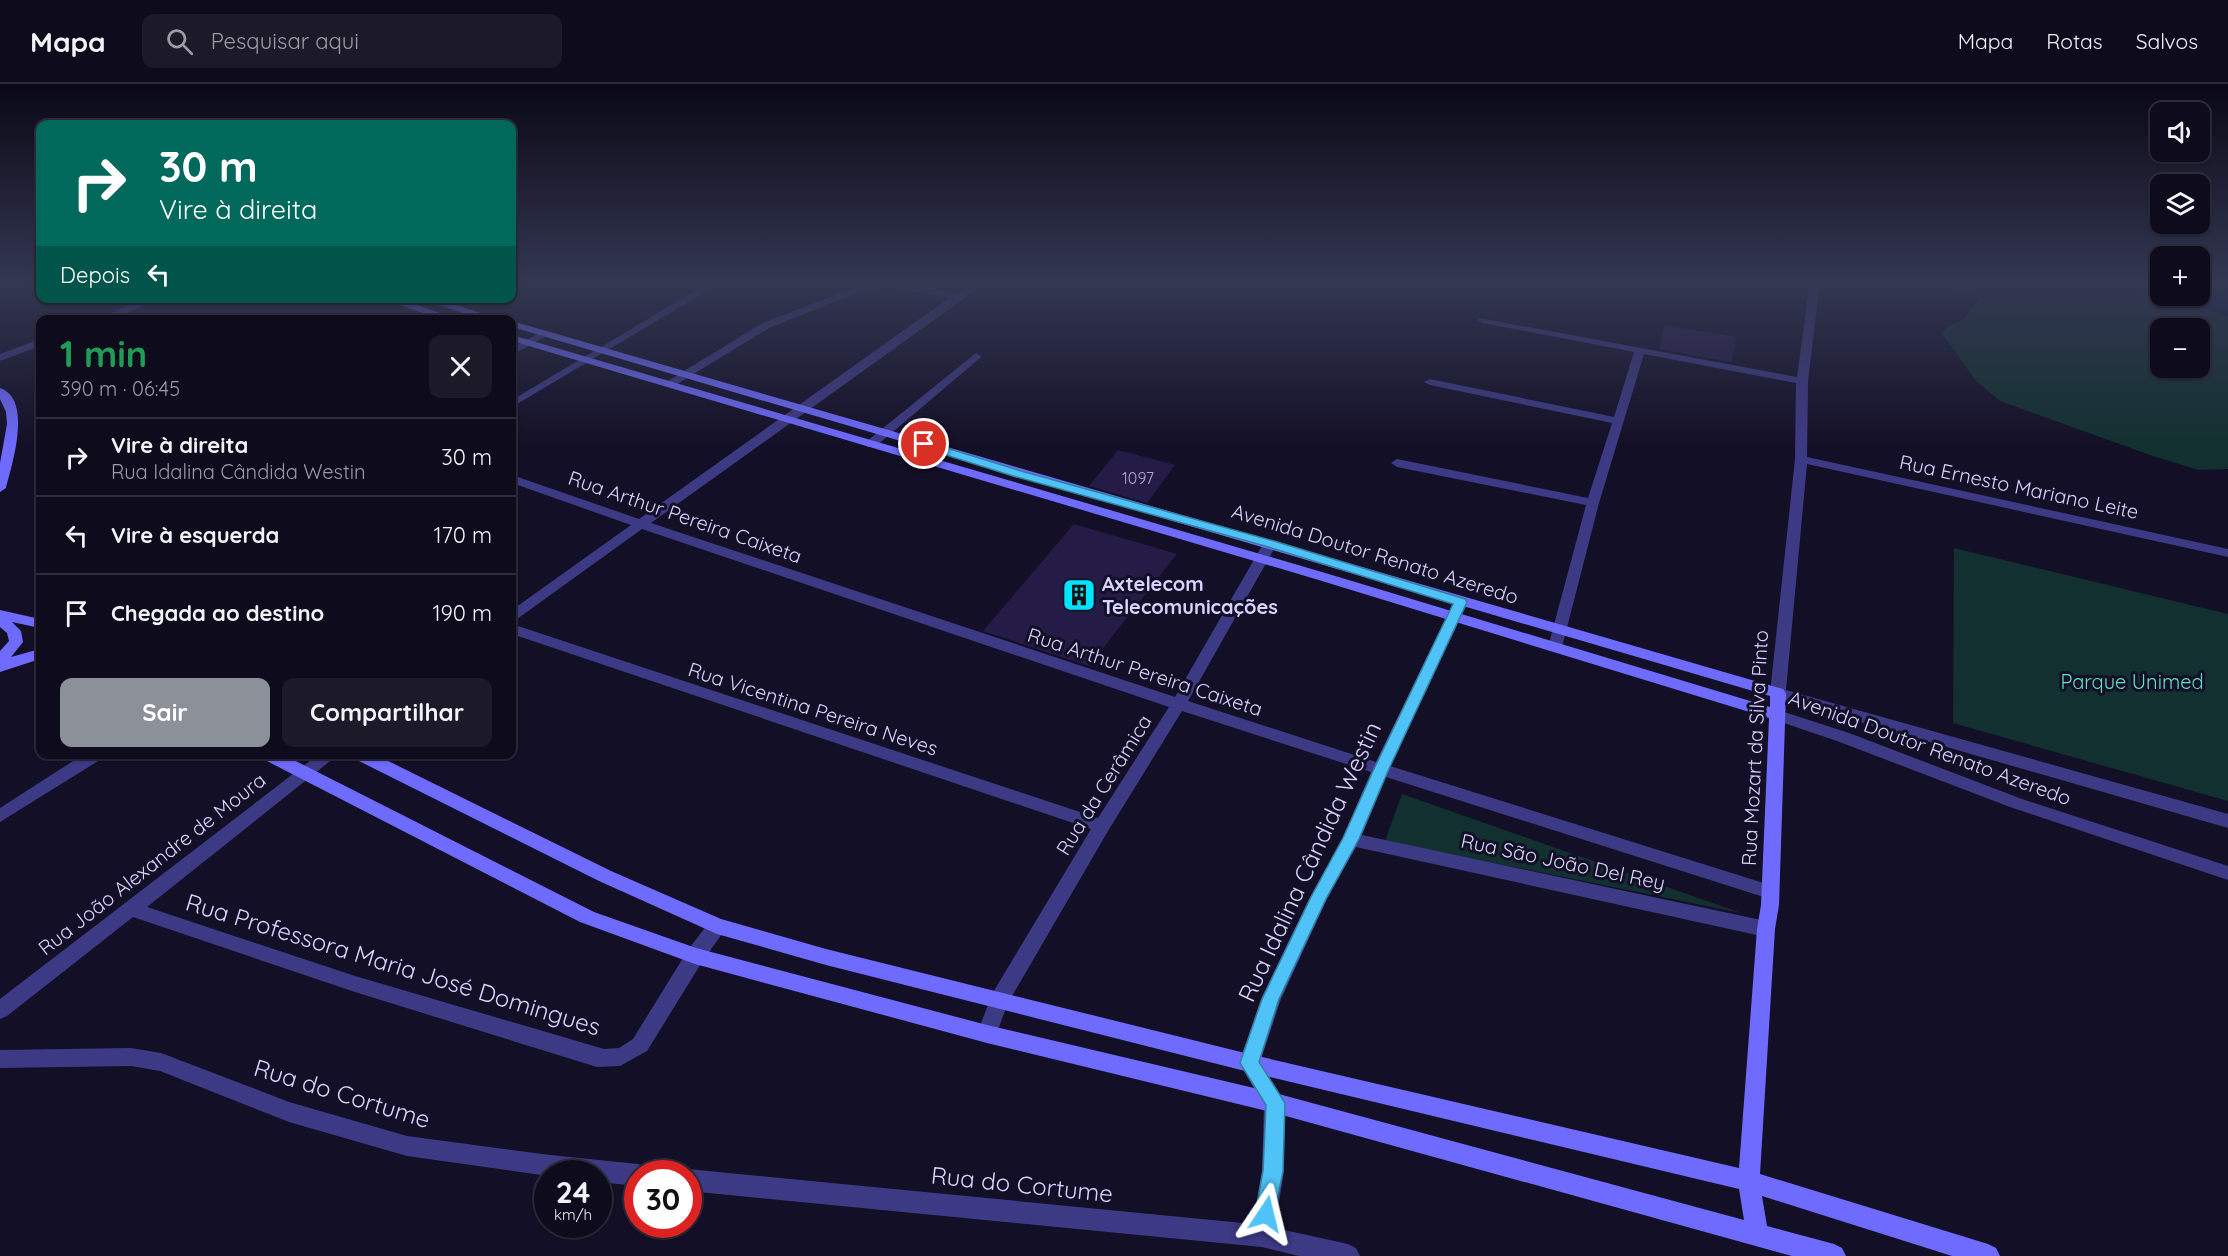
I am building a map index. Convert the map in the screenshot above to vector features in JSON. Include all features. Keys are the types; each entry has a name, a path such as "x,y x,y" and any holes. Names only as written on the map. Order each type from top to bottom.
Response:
{"street":[{"path":"516,350 538,337"},
{"name":"Avenida Doutor Renato Azeredo","path":"552,337 1395,581 1457,610 1555,647 1776,714 2016,803 2228,873"},
{"path":"516,402 626,337"},
{"path":"670,384 748,337"},
{"path":"516,613 902,337"},
{"path":"1568,337 1802,381"},
{"name":"Rua Mozart da Silva Pinto","path":"1757,1234 1749,1182 1770,892 1776,714 1801,459 1802,381 1808,337"},
{"name":"Avenida Doutor Renato Azeredo","path":"516,339 1260,558 1388,598 1560,631 2228,821"},
{"path":"0,358 36,344"},
{"path":"1555,647 1593,503 1640,351"},
{"path":"871,444 976,356"},
{"path":"1430,382 1618,422"},
{"path":"0,391 9,400 14,420 0,488"},
{"path":"730,403 748,392"},
{"path":"843,435 857,424"},
{"path":"911,456 924,444"},
{"path":"955,469 968,458"},
{"name":"Rua Ernesto Mariano Leite","path":"1801,459 2228,553"},
{"path":"1397,463 1593,503"},
{"path":"1006,484 1017,473"},
{"name":"Rua Arthur Pereira Caixeta","path":"516,480 641,525 1178,705 1380,771 1770,892"},
{"path":"1069,502 1080,491"},
{"path":"1169,533 1180,519"},
{"name":"Rua da Cerâmica","path":"987,1034 999,1000 1102,826 1178,705 1270,544"},
{"path":"1327,578 1333,564"},
{"path":"1388,598 1395,581"},
{"name":"Rua Idalina Cândida Westin","path":"1249,1063 1270,999 1319,897 1351,839 1380,771 1457,610"},
{"path":"0,618 36,620"},
{"path":"0,618 14,631 16,642 0,661"},
{"name":"Rua Vicentina Pereira Neves","path":"516,629 629,670 1102,826"},
{"path":"0,668 36,655"},
{"path":"1868,748 1869,720"},
{"path":"0,816 89,759"},
{"path":"277,759 587,917 695,956 987,1034 1275,1103 1834,1256"},
{"name":"Rua João Alexandre de Moura","path":"0,1010 325,759"},
{"path":"369,759 605,876 717,926 826,957 1249,1063 1749,1182 1988,1256"},
{"name":"Rua São João Del Rey","path":"1351,839 1766,929"},
{"name":"Rua Professora Maria José Domingues","path":"130,909 355,984 597,1058 611,1059 628,1055 640,1045 695,956 717,926"},
{"name":"Rua do Cortume","path":"0,1059 131,1057 161,1062 289,1112 407,1146 550,1166 624,1174"},
{"path":"1249,1063 1275,1103 1273,1171 1262,1236"},
{"name":"Rua do Cortume","path":"702,1181 1262,1236 1348,1256"}],"green space":[{"path":"1945,337 2150,337 2150,378 2210,378 2210,337 2228,337 2228,469 2198,470 2000,401 1976,381"},
{"name":"Parque Unimed","path":"1954,548 2228,614 2228,801 1953,723"},
{"path":"1402,794 1741,913 1385,841"}],"building":[{"path":"1662,337 1736,337 1732,362 1659,349"},
{"path":"1118,450 1175,465 1147,503 1089,486"},
{"name":"Axtelecom Telecomunicações","path":"1074,524 1177,554 1089,666 983,631"}],"place":[{"name":"Axtelecom Telecomunicações","path":"1079,595"}],"route":[{"path":"924,444 1461,602 1380,771 1351,839 1319,897 1270,999 1249,1063 1275,1103 1273,1171 1266,1214"}]}
